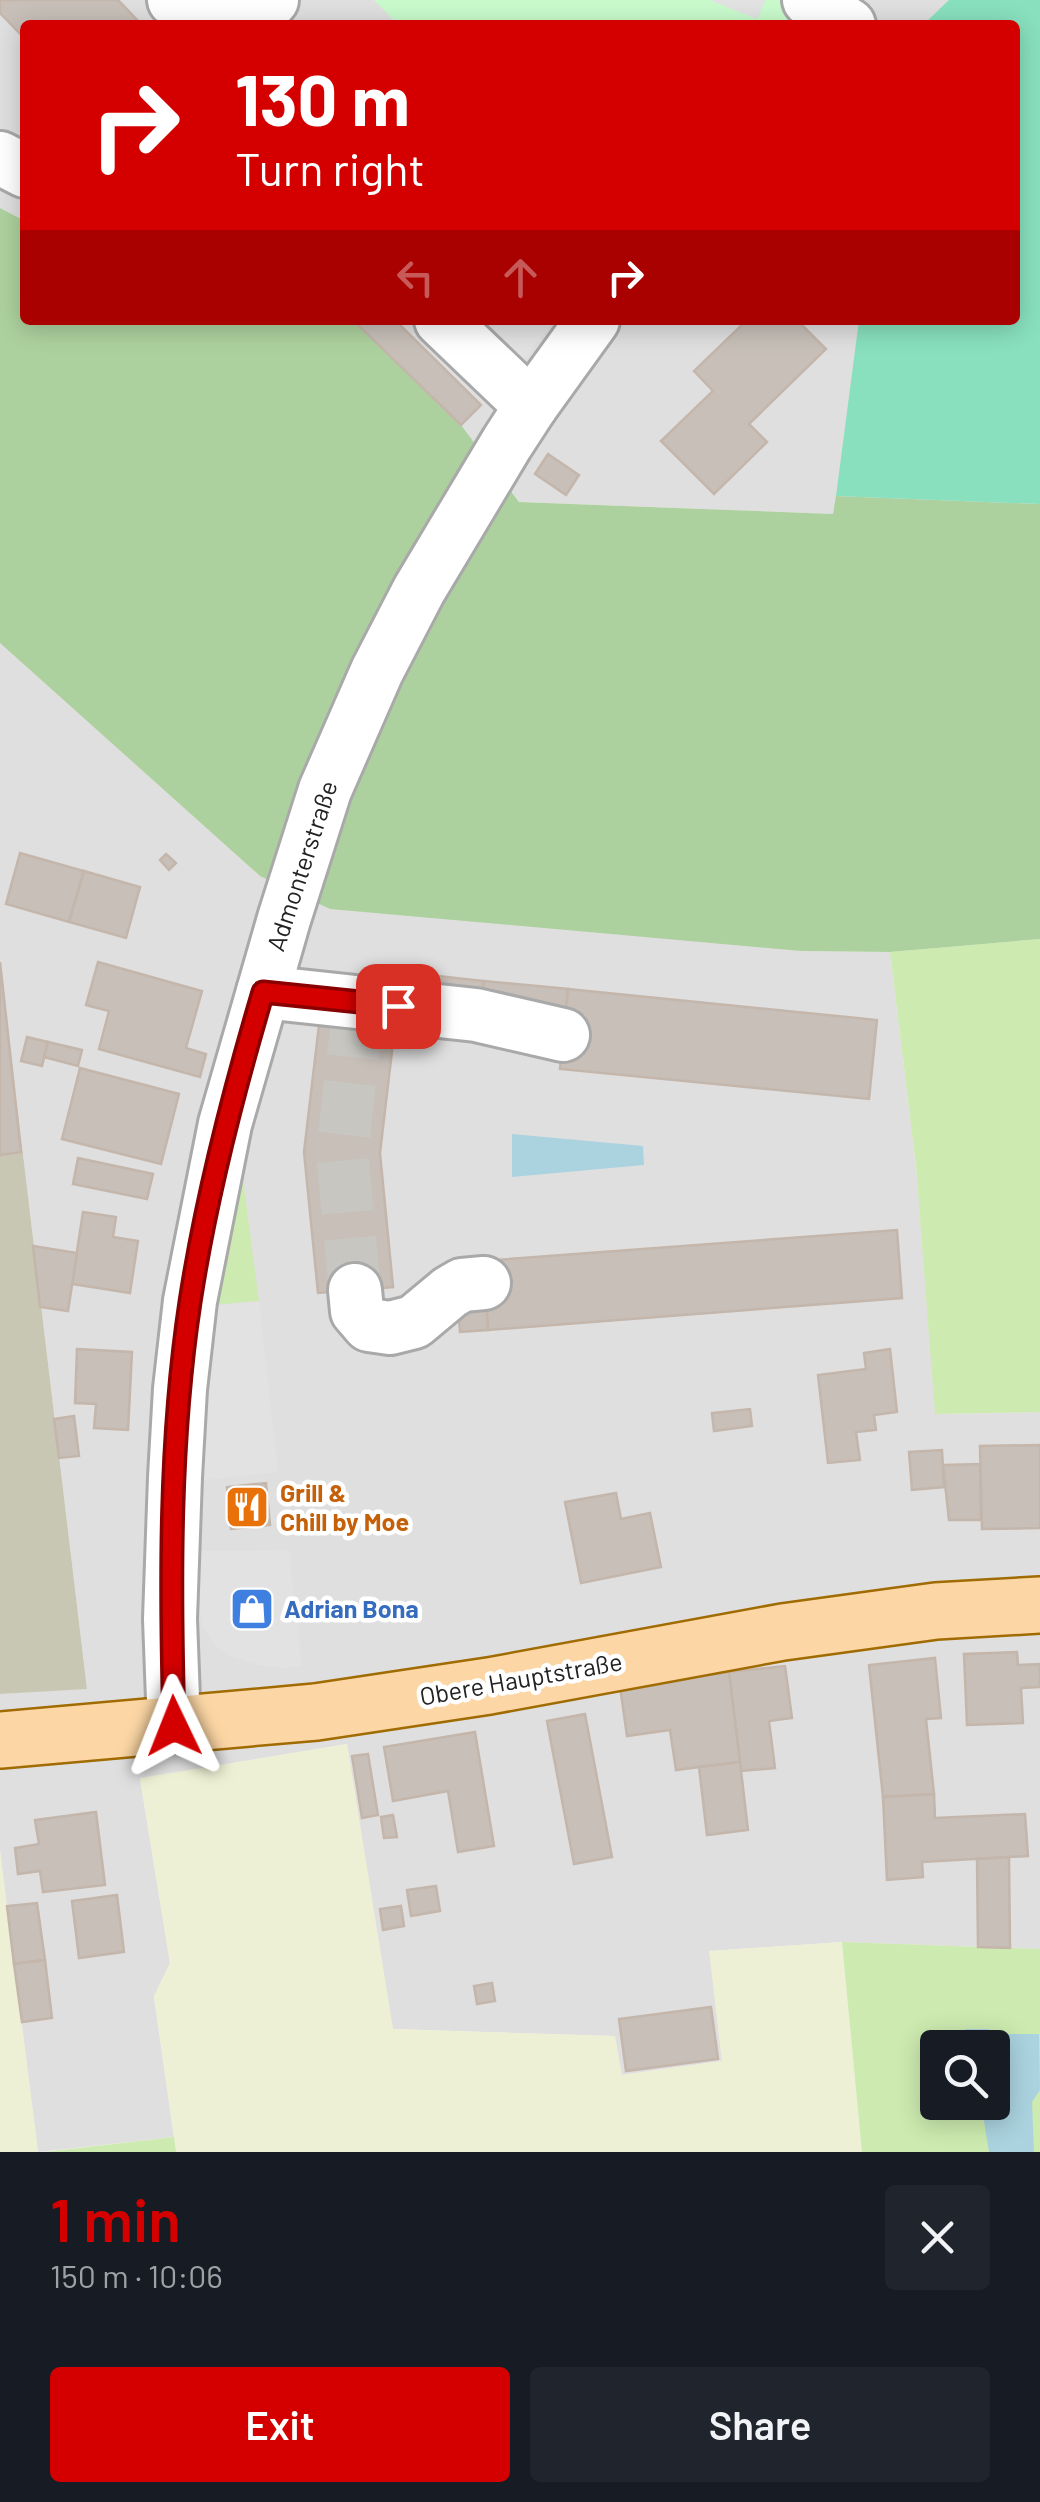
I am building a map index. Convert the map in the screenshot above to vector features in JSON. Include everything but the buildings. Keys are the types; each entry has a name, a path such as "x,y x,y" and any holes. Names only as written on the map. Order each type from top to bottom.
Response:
{"main road":[{"name":"Obere Hauptstraße","path":"0,1740 316,1712 508,1683 784,1632 936,1611 1040,1605"}],"street":[{"path":"174,0 203,20"},
{"path":"247,20 257,16 272,0"},
{"path":"810,0 840,20"},
{"path":"867,20 887,0"},
{"path":"446,325 531,406"},
{"name":"Admonterstraße","path":"174,1726 170,1619 174,1477 190,1301 226,1124 263,992 324,790 377,671 419,590 531,406 589,325"},
{"path":"263,992 359,1007 476,1014 564,1035"},
{"path":"356,1290 357,1311 369,1325 390,1328 414,1322 462,1285 484,1284"}],"shaded area":[{"path":"0,0 1040,0 1040,504 837,496 833,514 519,502 461,425 358,325 1020,325 1020,20 20,20 20,218 0,208"},
{"path":"710,0 765,0 757,19"},
{"path":"485,325 550,325 523,361"},
{"path":"0,642 260,876 801,951 890,952 916,1166 936,1414 1040,1412 1040,1949 842,1942 710,1951 722,2061 621,2075 614,2036 392,2029 347,1744 140,1779 170,1963 154,1997 174,2137 38,2152 0,1851 0,1694 87,1688 0,962"},
{"path":"0,962 87,1689 0,1694"},
{"path":"259,1301 278,1472 195,1481 216,1305"},
{"path":"289,1550 302,1666 258,1665 233,1657 215,1645 203,1626 198,1605 201,1551"},
{"path":"347,1744 393,2029 615,2036 622,2075 722,2061 709,1951 842,1942 862,2152 176,2152 154,1996 170,1963 140,1778"},
{"path":"0,1851 14,1964 38,2152 0,2152"}],"green space":[{"path":"374,0 710,0 757,19 765,0 781,0 795,20 394,20"},
{"path":"949,0 1040,0 1040,504 836,496 858,325 1020,325 1020,20 928,20"},
{"path":"0,208 20,218 20,325 358,325 461,425 519,502 833,514 836,496 1040,504 1040,939 890,952 801,951 330,909 260,876 0,643"},
{"path":"1040,939 1040,1412 935,1414 916,1166 890,952"},
{"path":"240,1164 244,1164 259,1301 216,1305"},
{"path":"842,1942 1040,1949 1040,2152 862,2152"},
{"path":"174,2137 176,2152 44,2152"}],"water":[{"path":"512,1134 643,1146 644,1165 512,1177"},
{"path":"1010,2034 1039,2034 1040,2090 1032,2102 1034,2152 989,2152 984,2120 1010,2120"}],"tunnel":[{"path":"355,1290 342,1152 358,1013"}],"place":[{"name":"Grill & Chill by Moe","path":"247,1507"},
{"name":"Adrian Bona","path":"252,1609"}],"route":[{"path":"174,1726 170,1619 174,1477 190,1301 226,1124 263,992 398,1006"}]}
